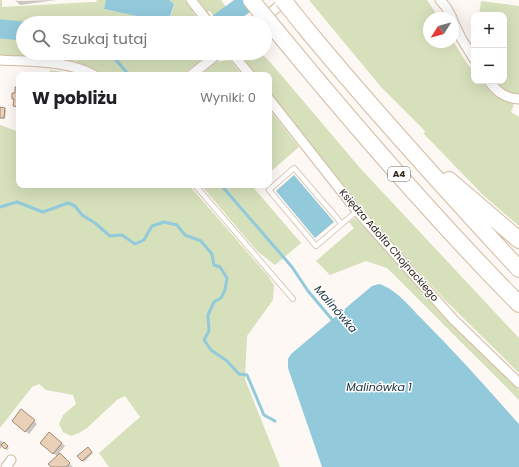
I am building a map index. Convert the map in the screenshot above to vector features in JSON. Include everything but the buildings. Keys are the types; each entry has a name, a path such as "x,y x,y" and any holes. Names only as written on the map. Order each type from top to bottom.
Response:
{"highway":[{"name":"A4","path":"251,0 264,16"},
{"name":"A4","path":"283,0 347,78 519,269"},
{"name":"A4","path":"272,25 325,90 402,178 519,304"},
{"path":"403,141 519,240"}],"street":[{"path":"192,0 204,16"},
{"path":"267,16 287,0"},
{"path":"440,0 449,12"},
{"path":"459,34 471,54"},
{"path":"0,60 72,66 88,72"},
{"path":"196,72 210,60"},
{"path":"238,60 248,72"},
{"path":"492,84 500,94 519,100"},
{"name":"Księdza Adolfa Chojnackiego","path":"272,103 357,211 453,318 519,383"}],"lane":[{"path":"272,187 294,168 342,224"},
{"path":"198,188 293,298"},
{"path":"271,188 269,190 316,246 357,211"}],"green space":[{"path":"0,0 2,0 2,7 96,2 97,0 106,0 104,9 136,16 16,16 16,56 0,55"},
{"path":"169,0 185,0 195,16 171,16 174,4"},
{"path":"198,0 221,0 232,16 214,16 210,11 207,12"},
{"path":"309,0 427,0 435,12 423,12 423,48 457,48 471,68 471,84 486,84 496,96 514,104 511,112 519,117 519,226 484,196 424,134 425,131 381,87"},
{"path":"481,1 519,6 519,95 502,92 496,84 507,84 507,12 479,12"},
{"path":"62,60 201,60 186,72 97,72 75,61"},
{"path":"230,60 240,72 204,72 216,62"},
{"path":"243,60 268,60 360,168 519,338 519,373 444,299 386,236 330,169 272,96 272,72 253,72"},
{"path":"50,70 63,72 50,72"},
{"path":"272,113 299,147 272,170"},
{"path":"0,125 16,131 16,188 192,188 268,276 274,285 273,300 247,336 245,379 280,467 109,467 99,453 140,417 125,396 117,400 87,428 71,436 63,432 59,424 63,415 76,404 73,395 46,390 39,384 32,387 0,428"},
{"path":"204,188 254,188 301,243 275,265 257,251"},
{"path":"355,218 375,238 444,317 519,390 519,400 387,268 366,261 330,275 316,261 354,228 349,222"}],"water":[{"path":"106,0 169,0 174,4 170,16 136,16 104,9"},
{"path":"294,175 334,222 315,238 276,191"},
{"name":"Malinówka 1","path":"379,284 397,294 407,303 459,357 519,424 519,467 322,467 288,368 288,359 291,354 372,286"}],"waterway":[{"path":"228,16 250,0"},
{"path":"0,29 16,30"},
{"name":"Malinówka","path":"116,60 126,72"},
{"name":"Malinówka","path":"224,188 292,267 308,291 335,323"},
{"path":"0,207 17,202 43,212 68,203 75,206 82,215 95,223 110,236 122,235 135,244 144,240 152,226 164,222 177,225 185,235 201,241 212,254 214,265 220,267 227,278 225,290 221,298 214,302 208,315 209,331 204,340 211,350 227,361 239,374 247,375 264,415 275,421"}]}
